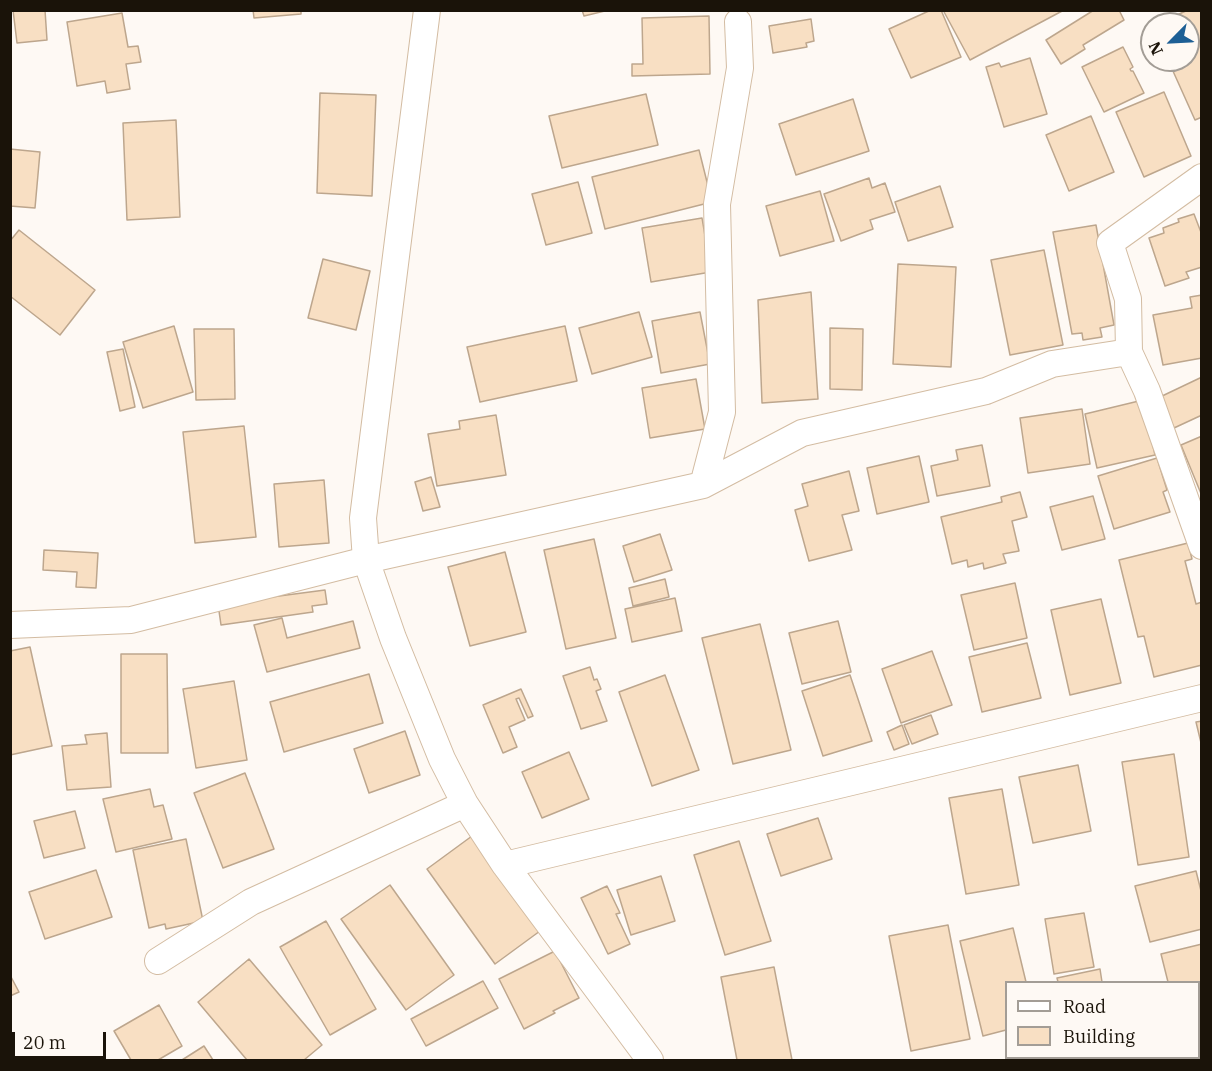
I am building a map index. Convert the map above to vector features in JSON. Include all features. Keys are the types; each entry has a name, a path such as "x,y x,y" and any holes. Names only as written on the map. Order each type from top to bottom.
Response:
{"street":[{"path":"427,10 363,518 366,560 393,638 442,759 465,804 505,865 650,1060"},
{"path":"703,485 722,412 717,204 740,68 738,22"},
{"path":"1202,177 1110,243 1128,299 1129,352 1147,391 1202,546"},
{"path":"10,625 131,620 366,560 703,485 802,433 986,391 1052,364 1129,352"},
{"path":"505,865 1202,698"},
{"path":"158,961 251,902 465,804"}],"building":[{"path":"13,10 45,10 47,40 17,43"},
{"path":"253,10 301,10 301,14 254,18"},
{"path":"582,10 609,10 584,16"},
{"path":"931,10 941,10 961,57 911,78 889,29"},
{"path":"943,10 1064,10 970,60"},
{"path":"1094,10 1119,10 1124,20 1083,45 1085,49 1061,64 1046,40"},
{"path":"1202,10 1202,117 1195,120 1173,72 1200,72 1200,12 1184,12"},
{"path":"122,13 128,47 138,46 141,62 126,64 130,89 107,93 105,81 77,86 67,22"},
{"path":"709,16 710,74 632,76 632,64 643,64 642,18"},
{"path":"811,19 814,41 806,43 807,47 773,53 769,26"},
{"path":"1123,47 1133,67 1130,69 1144,93 1104,112 1082,67"},
{"path":"1030,58 1047,114 1004,127 986,67 999,63 1001,67"},
{"path":"1164,92 1191,156 1144,177 1116,112"},
{"path":"320,93 376,95 372,196 317,193"},
{"path":"646,94 658,145 562,168 549,116"},
{"path":"853,99 869,151 796,175 779,124"},
{"path":"1091,116 1114,172 1069,191 1046,135"},
{"path":"176,120 180,217 127,220 123,123"},
{"path":"10,149 40,152 35,208 10,206"},
{"path":"699,150 712,202 605,229 592,177"},
{"path":"869,178 872,188 885,183 895,212 870,220 873,229 841,241 824,194"},
{"path":"578,182 592,233 546,245 532,194"},
{"path":"940,186 953,227 908,241 895,202"},
{"path":"820,191 834,241 780,256 766,206"},
{"path":"1194,214 1202,235 1202,267 1186,272 1189,278 1165,286 1149,238 1164,233 1163,228 1179,222 1178,219"},
{"path":"702,218 711,272 651,282 642,228"},
{"path":"1096,225 1114,325 1100,328 1102,337 1083,340 1082,333 1072,334 1053,232"},
{"path":"19,230 95,290 60,335 10,296 10,241"},
{"path":"1044,250 1063,345 1010,355 991,260"},
{"path":"323,259 370,271 356,330 308,318"},
{"path":"898,264 956,267 951,367 893,364"},
{"path":"811,292 818,399 762,403 758,300"},
{"path":"1202,295 1202,358 1163,365 1153,315 1192,308 1190,297"},
{"path":"639,312 652,357 592,374 579,328"},
{"path":"700,312 710,364 661,373 652,321"},
{"path":"174,326 193,392 143,408 123,342"},
{"path":"565,326 577,381 480,402 467,347"},
{"path":"830,328 863,329 862,390 830,389"},
{"path":"194,329 234,329 235,399 196,400"},
{"path":"123,349 135,407 120,411 107,352"},
{"path":"1202,377 1202,415 1174,428 1160,397"},
{"path":"696,379 705,429 650,438 642,388"},
{"path":"1143,400 1155,455 1097,468 1085,414"},
{"path":"1082,409 1090,464 1028,473 1020,418"},
{"path":"496,415 506,475 437,486 428,434 460,429 459,421"},
{"path":"244,426 256,537 195,543 183,432"},
{"path":"1202,436 1202,496 1181,445"},
{"path":"982,445 990,486 937,496 931,466 958,460 956,450"},
{"path":"919,456 929,502 877,514 867,468"},
{"path":"1157,458 1167,490 1163,492 1170,512 1114,529 1098,476"},
{"path":"849,471 859,511 842,515 852,550 809,561 795,510 808,506 802,484"},
{"path":"431,477 440,507 423,511 415,482"},
{"path":"324,480 329,543 279,547 274,484"},
{"path":"1020,492 1027,517 1012,521 1019,551 1003,554 1006,563 984,569 983,563 968,567 967,560 952,564 941,517 1002,502 1001,497"},
{"path":"1093,496 1105,539 1062,550 1050,507"},
{"path":"660,534 672,570 634,582 623,546"},
{"path":"594,539 616,638 566,649 544,550"},
{"path":"1188,543 1192,559 1185,561 1196,604 1202,602 1202,665 1154,677 1144,636 1138,637 1119,560"},
{"path":"44,550 98,553 96,588 76,587 77,572 43,570"},
{"path":"505,552 526,632 470,646 448,567"},
{"path":"665,579 669,597 633,606 629,588"},
{"path":"1015,583 1027,638 974,650 961,595"},
{"path":"325,590 327,604 312,606 313,612 221,625 218,604"},
{"path":"675,598 682,631 632,642 625,609"},
{"path":"1101,599 1121,683 1070,695 1051,610"},
{"path":"282,618 287,638 353,621 360,648 267,672 254,625"},
{"path":"838,621 851,672 802,684 789,633"},
{"path":"760,624 791,750 733,764 702,638"},
{"path":"1027,643 1041,698 982,712 969,657"},
{"path":"30,647 52,746 10,755 10,651"},
{"path":"932,651 952,705 901,723 882,669"},
{"path":"121,654 167,654 168,753 121,753"},
{"path":"590,667 594,680 597,679 601,689 596,691 607,721 581,729 563,676"},
{"path":"369,674 383,723 284,752 270,702"},
{"path":"665,675 699,770 652,786 619,692"},
{"path":"850,675 872,741 823,756 802,691"},
{"path":"234,681 247,760 196,768 183,689"},
{"path":"521,689 533,716 528,718 519,698 516,699 525,720 509,727 517,747 503,753 483,705"},
{"path":"931,715 938,734 912,744 904,725"},
{"path":"1202,721 1202,747 1196,722"},
{"path":"902,725 909,744 894,750 887,732"},
{"path":"405,731 420,775 369,793 354,749"},
{"path":"107,733 111,787 67,790 62,746 87,744 85,735"},
{"path":"569,752 589,799 542,818 522,772"},
{"path":"1174,754 1189,857 1138,865 1122,762"},
{"path":"1078,765 1091,831 1033,843 1019,777"},
{"path":"245,773 274,849 223,868 194,793"},
{"path":"150,789 154,807 163,805 172,839 116,852 103,799"},
{"path":"1002,789 1019,885 966,894 949,798"},
{"path":"75,811 85,848 44,858 34,821"},
{"path":"818,818 832,859 781,876 767,834"},
{"path":"472,836 540,931 495,964 427,869"},
{"path":"186,839 203,921 166,929 165,924 149,928 133,850"},
{"path":"739,841 771,941 725,955 694,855"},
{"path":"96,870 112,917 45,939 29,892"},
{"path":"1196,871 1202,895 1202,929 1150,942 1135,886"},
{"path":"661,876 675,921 631,935 617,890"},
{"path":"390,885 454,975 406,1010 341,919"},
{"path":"607,886 620,913 616,914 630,944 608,954 581,898"},
{"path":"1084,913 1094,967 1054,974 1045,919"},
{"path":"326,921 376,1009 330,1035 280,947"},
{"path":"948,925 970,1039 911,1051 889,936"},
{"path":"1013,928 1026,981 1005,981 1005,1030 983,1036 960,941"},
{"path":"1202,944 1202,1003 1200,1004 1200,981 1168,981 1161,954"},
{"path":"555,951 579,998 524,1029 499,979"},
{"path":"249,959 322,1045 304,1060 247,1060 198,1002"},
{"path":"774,967 792,1060 737,1060 721,977"},
{"path":"1100,969 1102,981 1058,981 1057,978"},
{"path":"10,975 19,992 10,996"},
{"path":"483,981 498,1008 426,1046 411,1019"},
{"path":"159,1005 182,1046 158,1060 131,1060 114,1031"},
{"path":"204,1046 213,1060 182,1060"},
{"path":"1200,1046 1202,1046 1202,1060 1192,1060 1200,1059"}]}
